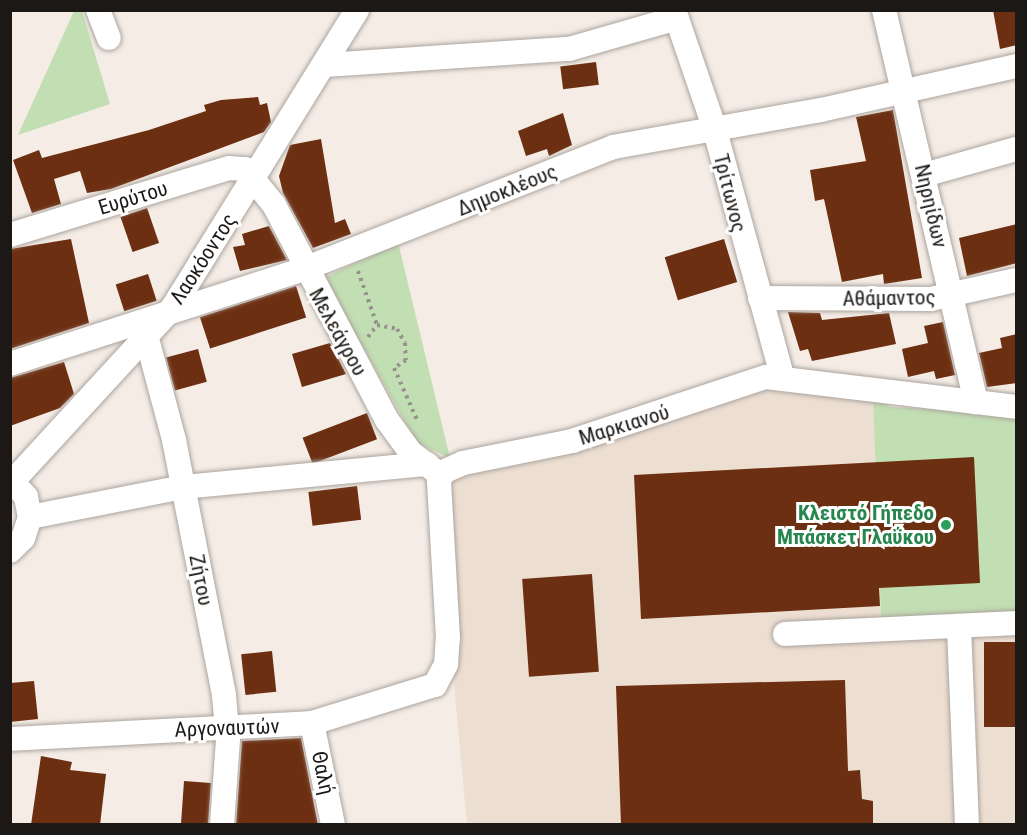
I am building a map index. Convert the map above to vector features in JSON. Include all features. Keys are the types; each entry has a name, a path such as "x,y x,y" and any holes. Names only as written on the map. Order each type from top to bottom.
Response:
{"street":[{"path":"98,10 109,38"},
{"name":"Λαοκόοντος","path":"30,517 26,497 12,480 147,339 164,318 325,65 357,10"},
{"name":"Νηρηίδων","path":"884,10 906,91 976,402"},
{"path":"325,65 569,49 676,14"},
{"name":"Τρίτωνος","path":"676,14 714,127 782,376"},
{"name":"Δημοκλέους","path":"10,364 164,318 304,269 613,147 906,91 1017,66"},
{"path":"924,175 1017,149"},
{"name":"Ευρύτου","path":"10,235 229,168 254,176"},
{"name":"Μελεάγρου","path":"254,176 387,420 410,452 434,470"},
{"name":"Αθάμαντος","path":"760,298 952,296 1017,280"},
{"name":"Ζήτου","path":"147,339 183,487 228,729 222,825"},
{"name":"Μαρκιανού","path":"434,470 572,441 746,382 782,376 1017,407"},
{"path":"10,551 23,538 30,517 183,487 434,470"},
{"name":"Αργοναυτών","path":"10,739 312,723 438,683 448,638 434,470"},
{"path":"785,634 1017,623"},
{"path":"959,627 967,825"},
{"name":"Θαλή","path":"312,723 333,825"}],"path":[{"path":"351,252 377,325 397,329 405,343 406,360 394,368 421,430"}],"shaded area":[{"path":"780,384 873,396 881,619 1016,614 1016,824 467,824 455,695 452,481 486,466"}],"green space":[{"path":"74,11 82,11 110,104 18,135"},
{"path":"398,242 450,458 417,443 324,278"},
{"name":"Κλειστό Γήπεδο Μπάσκετ Γλαΰκου","path":"873,396 890,407 1016,413 1016,614 881,619"}],"building":[{"path":"993,10 1017,10 1017,45 1000,49"},
{"path":"596,62 599,85 563,89 560,66"},
{"path":"258,97 260,105 267,103 271,122 264,132 111,189 87,193 80,171 54,179 61,204 32,213 13,160 39,150 42,158 149,130 206,111 204,105 221,100"},
{"path":"893,110 922,278 884,284 883,274 842,282 824,199 815,201 810,170 866,161 856,117"},
{"path":"563,113 572,145 549,156 547,149 526,156 518,131"},
{"path":"321,139 335,223 345,219 351,234 313,248 283,193 279,176 290,145"},
{"path":"147,208 159,243 133,252 121,217"},
{"path":"1017,224 1017,263 967,276 959,238"},
{"path":"269,226 287,260 240,271 233,247 245,245 242,234"},
{"path":"71,239 89,323 10,349 10,249"},
{"path":"724,239 737,282 678,300 665,257"},
{"path":"148,274 157,301 124,311 116,285"},
{"path":"296,286 306,317 210,349 200,317"},
{"path":"788,312 820,313 822,320 889,313 896,344 812,361 808,349 800,351"},
{"path":"943,322 955,375 936,379 934,371 908,377 902,349 928,343 924,326"},
{"path":"1017,334 1017,383 987,387 979,353 1002,348 1000,338"},
{"path":"330,343 346,374 302,387 292,354"},
{"path":"198,349 207,382 175,390 166,358"},
{"path":"64,362 74,394 60,408 10,426 10,378"},
{"path":"367,413 377,439 313,464 303,438"},
{"path":"974,457 980,583 879,588 880,606 641,619 634,475"},
{"path":"357,486 361,520 313,526 308,492"},
{"path":"592,574 599,672 529,677 522,579"},
{"path":"984,642 1016,642 1016,727 984,727"},
{"path":"272,651 276,692 245,695 241,654"},
{"path":"845,680 848,771 860,770 862,799 873,801 873,825 621,825 616,686"},
{"path":"34,681 38,719 10,722 10,683"},
{"path":"301,738 318,825 236,825 242,741"},
{"path":"41,756 72,762 70,770 106,774 100,825 31,825"},
{"path":"184,781 211,783 208,824 181,824"}],"place":[{"name":"Κλειστό Γήπεδο Μπάσκετ Γλαΰκου","path":"946,525"}]}
